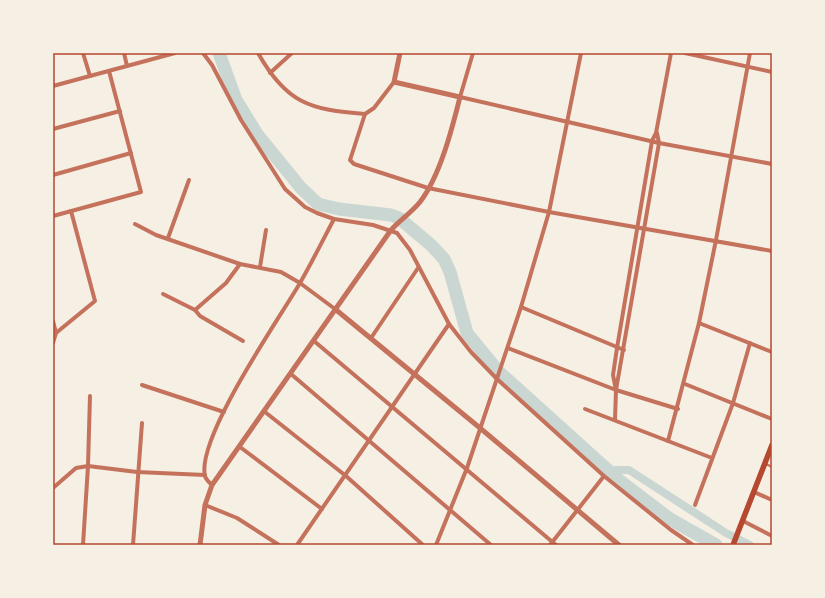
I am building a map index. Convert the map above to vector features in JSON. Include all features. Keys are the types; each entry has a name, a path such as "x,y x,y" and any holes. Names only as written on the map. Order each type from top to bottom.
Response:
{"main road":[{"path":"733,545 772,445"}],"street":[{"path":"83,53 90,76"},
{"path":"124,53 127,66"},
{"path":"53,86 175,53"},
{"path":"203,53 212,65 242,120 285,189 305,207 334,219 373,225 391,230 402,240 449,324 471,352 497,379 604,476 670,530 693,545"},
{"path":"258,53 270,73 286,91 301,101 324,108 365,114"},
{"path":"270,73 292,53"},
{"path":"400,53 394,82 374,108 365,114 350,160 354,164 428,188 549,212 772,251"},
{"path":"200,545 205,505 212,485 265,412 391,230 415,208 428,188 447,145 473,53"},
{"path":"436,545 467,468 508,348 549,212 581,53"},
{"path":"616,390 613,375 617,348 652,141 656,133 671,53"},
{"path":"685,53 772,72"},
{"path":"668,441 678,409 699,323 732,157 750,53"},
{"path":"53,216 141,192 109,71"},
{"path":"394,82 659,143 772,164"},
{"path":"53,129 120,111"},
{"path":"615,420 616,390 646,229 659,143 656,133"},
{"path":"53,175 131,153"},
{"path":"168,238 189,180"},
{"path":"56,333 96,302 71,211"},
{"path":"212,485 205,475 206,456 224,412 256,354 300,283 334,219"},
{"path":"135,224 144,230 240,264 281,272 300,283 371,338 480,428 577,512 619,545"},
{"path":"260,267 266,230"},
{"path":"195,310 226,283 240,264"},
{"path":"371,338 418,268"},
{"path":"163,294 195,310 200,316 243,341"},
{"path":"521,307 624,350"},
{"path":"53,321 56,333 53,343"},
{"path":"699,323 772,352"},
{"path":"296,545 346,476 449,324"},
{"path":"314,341 467,468 553,544 604,476"},
{"path":"695,505 733,403 750,343"},
{"path":"508,348 616,390 678,409"},
{"path":"291,374 491,545"},
{"path":"684,384 772,419"},
{"path":"142,385 224,412"},
{"path":"83,545 88,466 90,396"},
{"path":"585,409 712,458"},
{"path":"265,412 346,476 423,545"},
{"path":"134,545 142,424"},
{"path":"240,447 322,509"},
{"path":"53,488 76,468 88,466 138,472 205,475"},
{"path":"754,492 772,500"},
{"path":"205,505 237,518 279,545"},
{"path":"743,521 772,536"}],"lane":[{"path":"765,464 772,467"}],"waterway":[{"path":"219,53 236,100 257,134 301,188 318,204 339,209 391,215 399,218 431,245 444,259 450,272 467,333 499,372 620,481 670,519 716,545"},
{"path":"608,470 629,470 726,533 750,545"}]}
